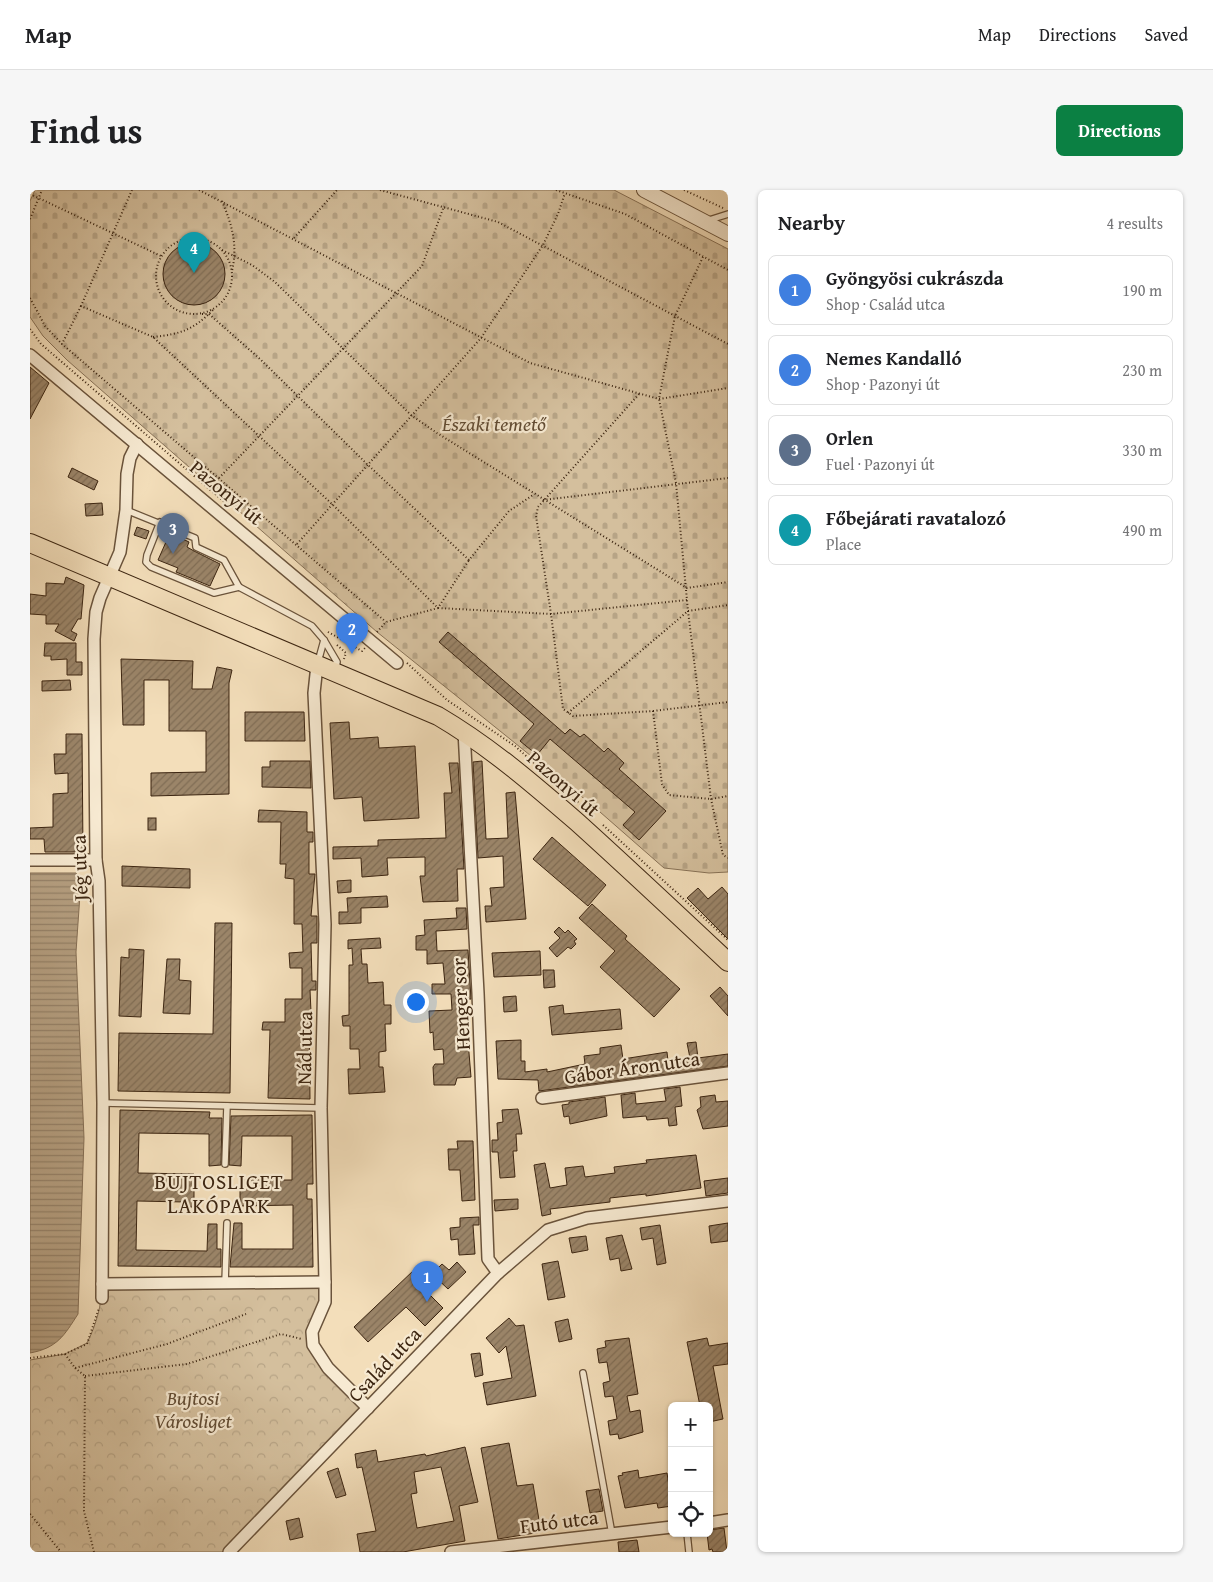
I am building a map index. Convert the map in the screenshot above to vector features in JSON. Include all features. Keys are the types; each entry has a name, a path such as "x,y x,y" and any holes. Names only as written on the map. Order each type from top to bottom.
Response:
{"main road":[{"path":"30,543 110,575 317,665"},
{"name":"Pazonyi út","path":"317,665 438,716 464,731 518,770 630,869 728,962"}],"street":[{"path":"644,190 728,234"},
{"name":"Pazonyi út","path":"30,355 399,660"},
{"name":"Jég utca","path":"102,1298 103,1103 99,881 96,860 94,639 100,598 120,552 126,510 127,474 130,458 137,444"},
{"name":"Nád utca","path":"313,1346 312,1332 324,1302 325,1282 321,1108 325,924 314,693 317,665"},
{"name":"Henger sor","path":"464,731 478,993 488,1258 498,1273"},
{"path":"30,860 96,860"},
{"name":"Gábor Áron utca","path":"542,1098 728,1074"},
{"name":"Család utca","path":"229,1552 498,1273 548,1230 568,1222 728,1201"},
{"path":"102,1284 325,1282"},
{"path":"313,1346 328,1368 368,1408"},
{"path":"713,1522 728,1520"},
{"name":"Futó utca","path":"451,1552 526,1548 612,1534 668,1527"}],"lane":[{"path":"704,222 728,212"},
{"path":"126,510 160,522 195,538 196,547 224,560 239,587 312,626 324,640 337,662 339,674"},
{"path":"160,522 147,555 146,562 151,567 214,593 239,587"},
{"path":"317,665 324,640"},
{"path":"103,1103 321,1108"},
{"path":"225,1164 227,1106"},
{"path":"225,1284 226,1223"},
{"path":"583,1374 612,1534"},
{"path":"687,1537 689,1552"}],"path":[{"path":"30,219 42,190"},
{"path":"62,344 81,306 132,190"},
{"path":"199,190 294,238 394,294 530,363 659,399 728,388"},
{"path":"294,238 337,190"},
{"path":"380,190 498,222 728,344"},
{"path":"556,190 625,214 728,270"},
{"path":"684,190 728,212"},
{"path":"297,544 481,338 543,245 558,214 565,192"},
{"path":"30,194 161,256"},
{"path":"153,337 177,334 197,326 228,292 236,256 235,238 222,201"},
{"path":"219,478 422,266 444,206"},
{"path":"469,560 367,464 260,359 209,314 180,312 163,298 156,278 161,256 169,247 179,241 190,238 202,239 236,256 275,282 411,415 533,495 687,588 728,582"},
{"path":"222,250 229,260 232,272"},
{"path":"703,257 675,316 659,399 676,483 688,611 711,799 723,855 728,858"},
{"path":"30,298 45,326 62,344 386,622"},
{"path":"81,306 153,337 333,505 438,608"},
{"path":"202,314 215,308"},
{"path":"30,329 41,344 229,507"},
{"path":"638,394 538,507 536,516 563,709 573,716 653,711 728,702"},
{"path":"543,500 728,478"},
{"path":"438,608 469,560 509,511 533,495"},
{"path":"381,638 376,634 386,622 438,608 550,614 687,600"},
{"path":"568,713 688,611 728,605"},
{"path":"317,632 329,632 362,651"},
{"path":"399,660 436,692 515,746 581,806"},
{"path":"653,711 662,784 669,795 711,799 728,796"},
{"path":"596,819 728,940"},
{"path":"30,1358 65,1354 87,1344 94,1328 102,1298"},
{"path":"75,1368 167,1344 246,1314"},
{"path":"65,1354 75,1368 85,1376 187,1364 281,1334 299,1338 313,1346"},
{"path":"85,1376 84,1511 94,1552"},
{"path":"30,1514 61,1552"}],"green space":[{"name":"Északi temető","path":"35,190 614,190 728,249 728,872 709,873 664,868 592,805 377,632 67,360 43,336 30,317 30,201"},
{"name":"Bujtosi Városliget","path":"325,1282 313,1345 368,1408 227,1552 30,1552 30,1360 65,1354 87,1343 98,1315 102,1284"}],"shaded area":[{"path":"30,873 76,873 81,880 76,952 84,1138 78,1314 59,1340 47,1348 30,1353"}],"building":[{"path":"194,243 206,245 216,252 223,262 225,274 223,286 216,296 206,303 194,305 182,303 172,296 165,286 163,274 165,262 172,252 182,245"},
{"path":"30,367 49,383 30,419"},
{"path":"72,468 98,481 94,490 68,477"},
{"path":"102,503 103,515 86,516 85,504"},
{"path":"137,527 149,531 146,539 134,535"},
{"path":"170,533 189,542 187,547 220,564 210,586 176,572 178,568 158,560"},
{"path":"66,577 84,585 81,619 78,619 71,631 77,634 74,641 55,631 59,624 46,624 46,615 30,614 30,594 46,596 46,583 64,584"},
{"path":"448,632 565,734 570,729 580,737 584,734 604,752 608,748 624,763 619,769 666,811 639,840 623,825 635,812 550,739 537,755 520,741 534,724 439,642"},
{"path":"45,643 76,643 76,662 82,662 82,675 67,675 67,659 51,660 51,656 44,656"},
{"path":"121,659 193,661 192,689 212,689 217,667 232,670 229,683 229,794 151,796 151,773 206,772 206,731 169,731 169,680 144,680 144,725 123,725"},
{"path":"70,680 71,690 42,691 42,681"},
{"path":"245,712 304,712 305,741 245,741"},
{"path":"349,722 350,739 378,737 379,748 415,746 419,818 364,821 362,797 334,799 330,723"},
{"path":"66,734 82,734 83,852 45,852 44,839 30,839 30,828 53,827 53,794 68,793 68,773 55,774 54,754 66,754"},
{"path":"270,761 310,761 311,788 262,787 262,767 270,767"},
{"path":"482,761 486,839 508,838 506,793 515,792 526,919 486,922 485,906 492,906 490,888 504,887 503,856 478,858 473,762"},
{"path":"449,763 458,763 464,869 457,869 458,901 423,902 420,876 425,876 425,857 387,858 388,875 362,877 361,858 333,859 333,847 378,846 378,840 446,838 444,793 452,793"},
{"path":"259,810 307,812 307,832 313,832 313,842 309,842 309,874 315,874 311,916 317,916 317,943 311,943 312,981 316,981 316,990 310,990 310,1099 268,1098 270,1030 262,1030 263,1022 285,1022 285,999 302,999 302,968 290,968 289,953 303,952 302,924 294,924 294,879 285,878 286,864 280,864 281,822 258,822"},
{"path":"148,818 156,818 156,830 148,830"},
{"path":"552,837 606,885 588,906 533,859"},
{"path":"122,866 190,869 190,888 122,886"},
{"path":"351,880 351,892 338,893 337,881"},
{"path":"722,887 728,894 728,939 687,898 698,888 708,899"},
{"path":"387,896 388,907 361,908 361,923 339,924 339,912 348,912 347,898"},
{"path":"592,904 627,936 625,939 680,989 654,1017 600,967 615,951 579,918"},
{"path":"456,908 466,908 467,929 436,931 437,951 468,950 471,999 464,1000 465,1041 468,1041 471,1077 457,1078 455,1085 434,1085 433,1067 435,1064 444,1064 443,1049 434,1050 433,1032 430,1033 429,1011 452,1010 451,994 432,994 432,984 445,984 443,963 427,964 427,950 416,950 416,936 425,935 424,920 457,918"},
{"path":"215,923 232,923 230,1093 118,1091 119,1033 213,1034"},
{"path":"559,927 565,933 568,930 577,939 574,941 576,944 571,949 568,947 557,957 549,948 560,938 554,932"},
{"path":"380,938 381,948 361,949 362,964 367,964 368,983 383,982 384,1005 391,1005 391,1024 385,1024 386,1051 379,1052 379,1067 383,1067 385,1092 349,1094 348,1069 360,1069 359,1049 350,1049 350,1026 343,1026 342,1016 349,1015 349,965 353,965 352,948 348,949 348,940"},
{"path":"129,949 144,950 141,1017 119,1016 121,957 129,958"},
{"path":"540,951 541,975 494,977 492,953"},
{"path":"167,959 180,959 179,980 191,981 190,1014 163,1013"},
{"path":"543,970 554,970 555,987 544,988"},
{"path":"720,987 728,996 728,1016 710,996"},
{"path":"516,996 517,1011 504,1012 503,997"},
{"path":"563,1005 564,1014 620,1009 622,1029 552,1035 549,1007"},
{"path":"521,1040 521,1061 525,1061 525,1072 547,1069 547,1072 585,1064 584,1056 600,1054 600,1048 621,1045 623,1059 667,1052 668,1061 690,1058 687,1043 696,1042 698,1058 728,1054 728,1066 539,1091 538,1080 498,1079 496,1041"},
{"path":"680,1087 682,1106 675,1107 677,1125 669,1126 668,1118 647,1120 646,1116 623,1118 621,1095 635,1093 636,1104 666,1101 664,1089"},
{"path":"715,1095 716,1102 728,1101 728,1126 703,1129 697,1110 701,1107 700,1097"},
{"path":"605,1097 607,1116 570,1124 569,1116 564,1117 562,1105 569,1104 569,1102"},
{"path":"518,1109 522,1134 516,1134 517,1151 513,1151 515,1177 500,1178 498,1152 492,1152 492,1140 498,1140 497,1123 503,1122 502,1110"},
{"path":"120,1110 210,1112 209,1118 222,1118 221,1165 209,1166 209,1134 139,1133 138,1173 194,1174 194,1207 185,1207 185,1202 137,1201 136,1250 207,1251 208,1224 217,1224 217,1249 221,1249 221,1267 118,1266"},
{"path":"312,1115 313,1184 307,1184 307,1199 312,1199 313,1267 230,1267 234,1223 242,1223 242,1249 293,1249 293,1205 240,1206 240,1180 292,1180 292,1136 242,1136 241,1166 229,1165 231,1116"},
{"path":"457,1141 473,1141 475,1200 462,1201 460,1170 449,1170 448,1149 458,1149"},
{"path":"696,1155 701,1188 646,1196 646,1194 610,1198 610,1202 550,1209 551,1214 542,1216 534,1165 545,1163 550,1188 567,1185 565,1168 583,1166 585,1177 615,1173 614,1167 647,1163 646,1160"},
{"path":"728,1178 728,1193 706,1196 704,1181"},
{"path":"518,1199 518,1209 495,1211 494,1200"},
{"path":"479,1217 479,1225 473,1225 475,1254 459,1255 458,1239 451,1240 450,1228 460,1227 460,1218"},
{"path":"728,1223 728,1241 711,1243 709,1226"},
{"path":"660,1225 666,1263 657,1265 653,1238 642,1240 640,1228"},
{"path":"622,1235 632,1269 621,1271 619,1258 610,1260 606,1238"},
{"path":"586,1236 588,1250 572,1253 569,1238"},
{"path":"558,1261 565,1297 548,1300 542,1264"},
{"path":"457,1262 466,1272 448,1289 432,1274 442,1264 449,1270"},
{"path":"414,1270 425,1281 420,1285 443,1308 425,1326 406,1307 368,1342 354,1327"},
{"path":"509,1318 516,1326 524,1325 536,1396 487,1405 483,1383 512,1378 506,1346 499,1353 486,1338"},
{"path":"568,1319 572,1339 559,1342 555,1322"},
{"path":"629,1338 638,1394 627,1396 630,1412 640,1410 643,1432 619,1439 618,1434 610,1435 608,1421 617,1419 613,1396 605,1397 603,1383 610,1381 607,1362 599,1363 597,1349 606,1347 605,1341"},
{"path":"707,1338 709,1346 728,1343 728,1364 713,1366 723,1419 713,1421 713,1402 699,1402 687,1342"},
{"path":"480,1353 483,1375 475,1377 471,1354"},
{"path":"509,1443 517,1486 533,1484 541,1532 498,1539 481,1448"},
{"path":"465,1447 478,1502 459,1506 465,1541 403,1552 360,1552 357,1534 376,1531 362,1467 357,1468 355,1454 376,1450 378,1462 425,1454 426,1456","holes":["441,1467 454,1521 417,1528 411,1494 417,1493 414,1472"]},
{"path":"338,1468 346,1495 336,1498 327,1472"},
{"path":"638,1470 639,1478 667,1473 668,1507 658,1508 657,1503 625,1508 618,1476 623,1475 622,1473"},
{"path":"599,1489 603,1511 590,1513 586,1491"},
{"path":"299,1518 303,1537 290,1540 286,1521"},
{"path":"724,1528 727,1552 713,1552 712,1549 709,1550 707,1537 713,1537 713,1529"},
{"path":"637,1540 639,1552 619,1552 618,1542"}],"place":[{"name":"Főbejárati ravatalozó","path":"194,273"},
{"name":"Orlen","path":"173,554"},
{"name":"Nemes Kandalló","path":"352,654"},
{"name":"Gyöngyösi cukrászda","path":"427,1302"}],"district":[{"name":"BUJTOSLIGET LAKÓPARK","path":"219,1193"}]}
